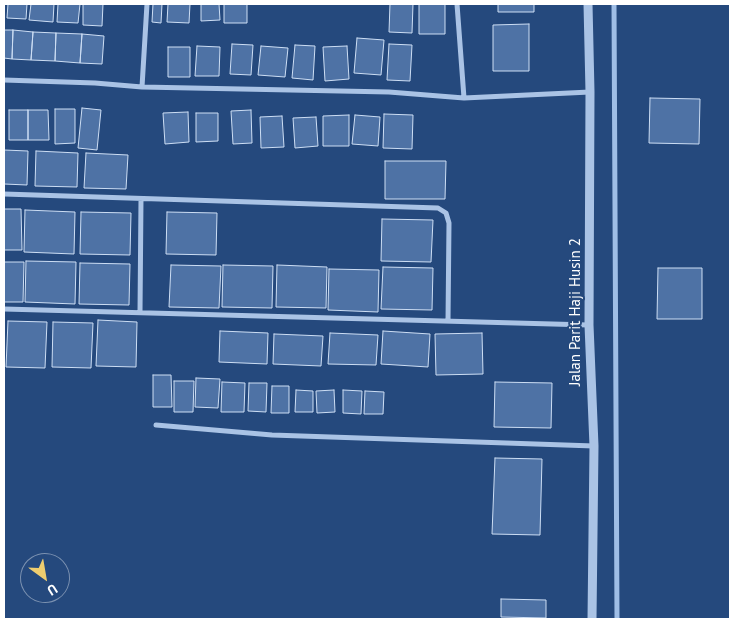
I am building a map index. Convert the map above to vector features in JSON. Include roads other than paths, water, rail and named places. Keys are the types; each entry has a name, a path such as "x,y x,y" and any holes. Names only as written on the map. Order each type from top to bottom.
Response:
{"street":[{"path":"142,87 147,4"},
{"path":"457,4 464,98"},
{"name":"Jalan Parit Haji Husin 2","path":"588,4 590,92 589,325 594,446 592,619"},
{"path":"4,80 95,83 142,87 389,92 464,98 590,92"},
{"path":"4,194 438,208 446,213 449,223 448,321"},
{"path":"140,312 141,198"},
{"path":"4,309 589,325"},
{"path":"156,424 272,435 594,446"}],"waterway":[{"path":"614,4 617,619"}]}
